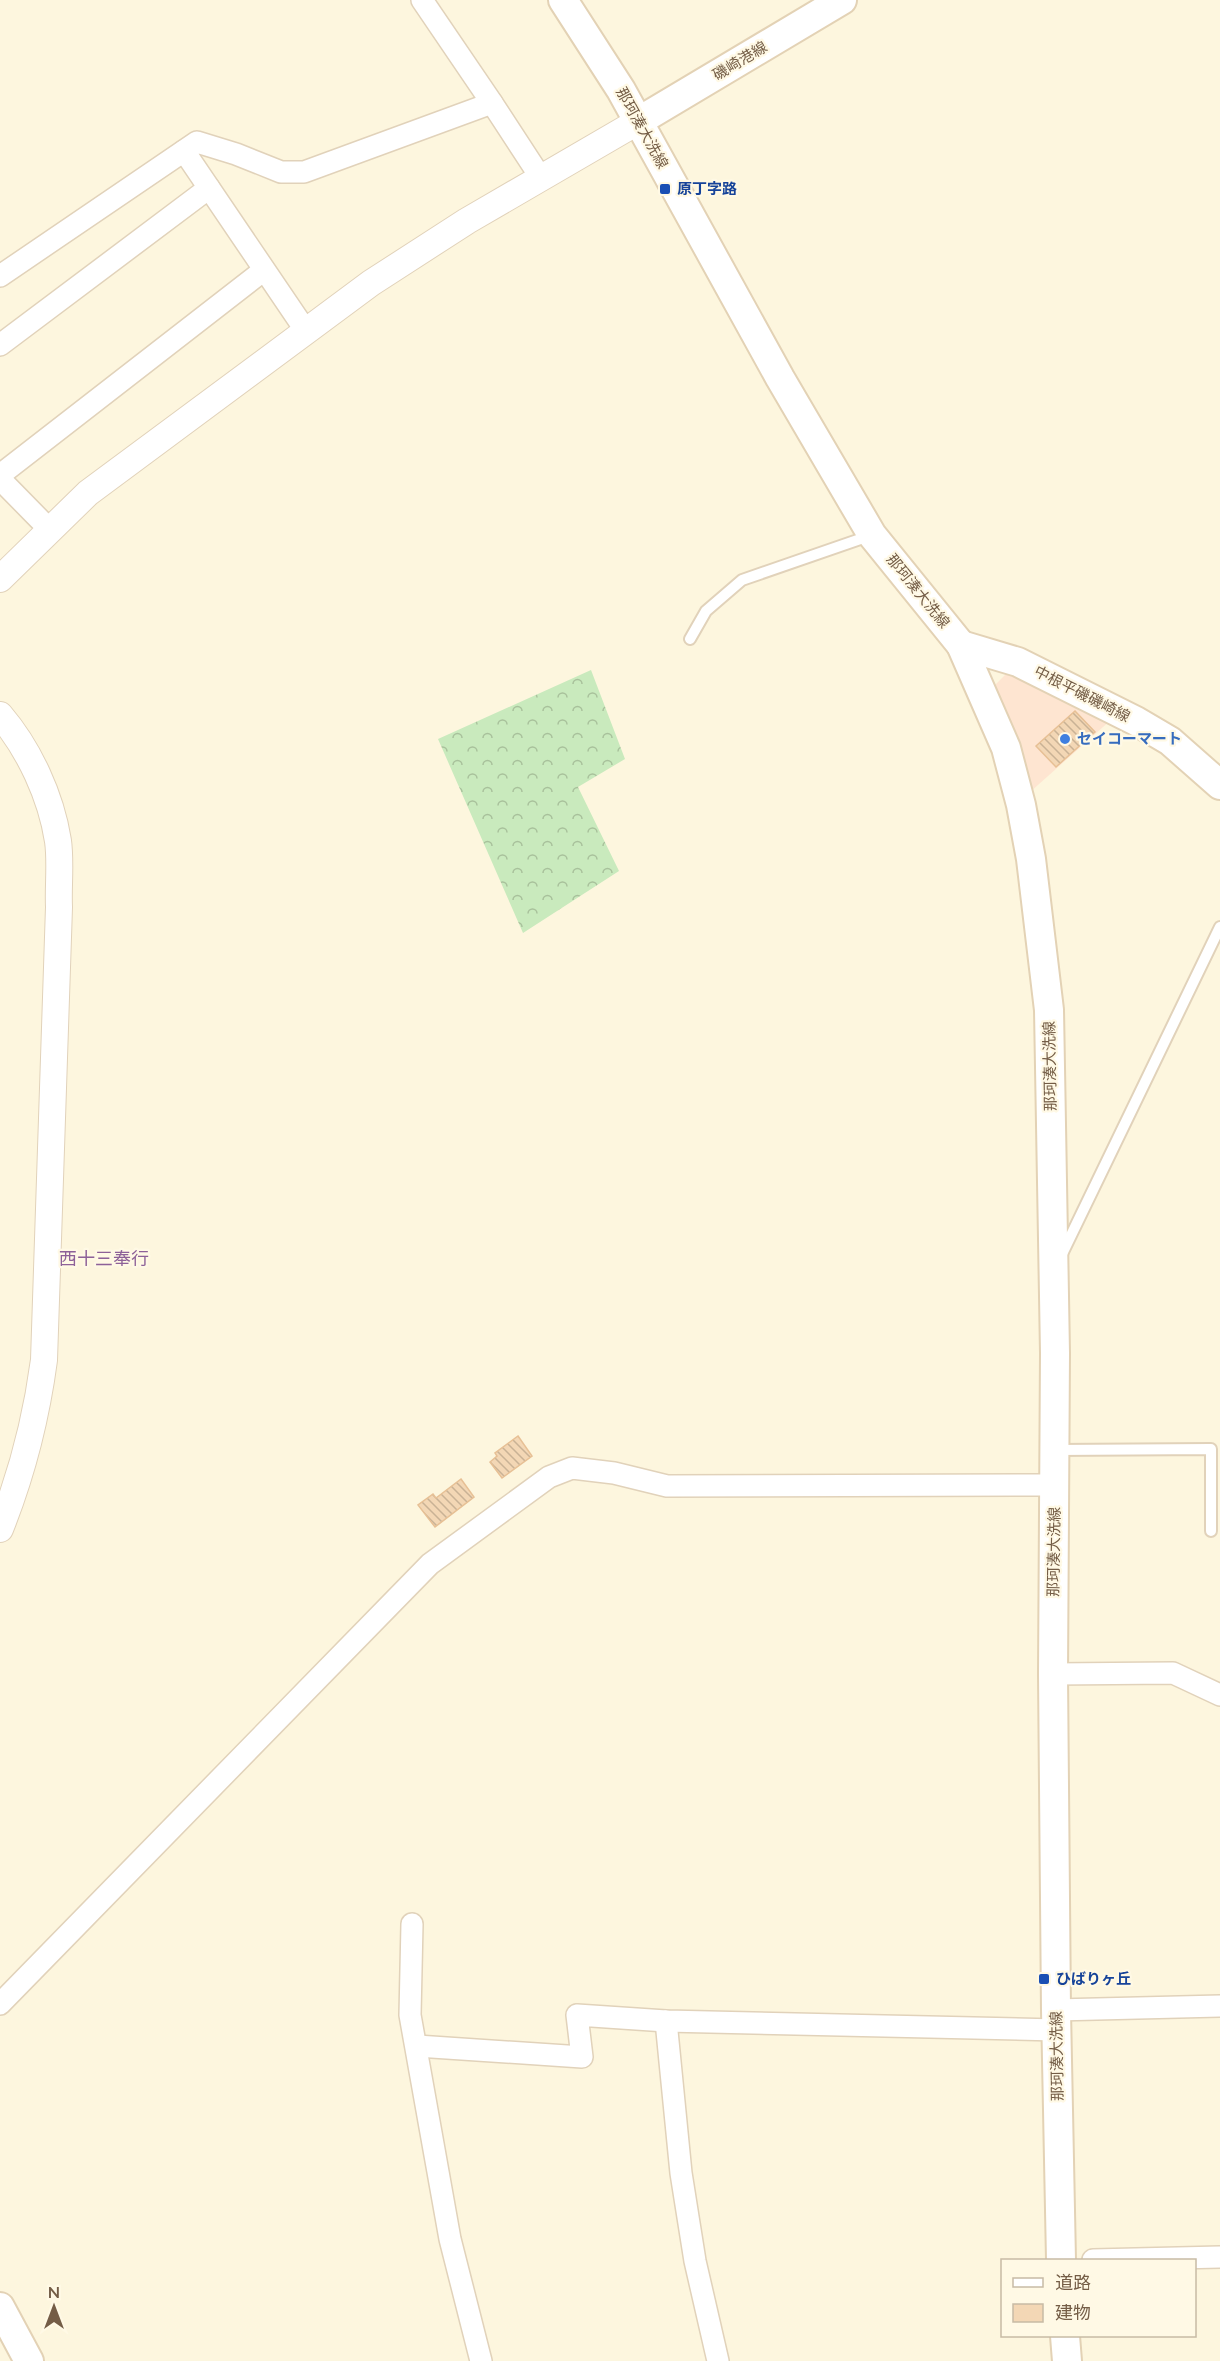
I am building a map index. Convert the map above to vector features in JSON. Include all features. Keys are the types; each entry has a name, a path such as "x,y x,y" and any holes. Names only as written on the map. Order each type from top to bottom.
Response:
{"main road":[{"name":"那珂湊大洗線","path":"563,0 639,121 780,378 872,535 961,645 1006,748 1031,859 1049,1010 1055,1450 1053,1674 1061,2259"},
{"name":"磯崎港線","path":"639,121 842,0"},
{"name":"中根平磯磯崎線","path":"961,645 1018,662 1136,721 1170,741 1220,785"},
{"path":"0,2307 30,2361"},
{"path":"1065,2337 1067,2361"}],"street":[{"path":"423,0 541,178"},
{"path":"0,276 197,142 236,154 281,172 304,172 492,103"},
{"path":"0,579 88,493 381,277 467,221 639,121"},
{"path":"184,151 306,331"},
{"path":"0,345 209,188"},
{"path":"50,530 0,477 264,270"},
{"path":"0,715 18,736 43,788 58,841 59,907 44,1360 37,1413 20,1480 0,1529"},
{"path":"0,2004 430,1564 549,1477 572,1468 614,1473 667,1486 1055,1485"},
{"path":"1053,1674 1173,1673 1220,1695"},
{"path":"412,1924 410,2015 450,2239 481,2361"},
{"path":"417,2046 582,2057 577,2015 666,2021 1057,2020 1220,2006"},
{"path":"666,2021 681,2173 695,2261 718,2361"},
{"path":"1135,2259 1220,2257"}],"lane":[{"path":"690,639 706,611 742,580 872,535"},
{"path":"1053,1274 1220,927"},
{"path":"1055,1450 1211,1449 1211,1531"}],"shaded area":[{"path":"1016,673 1112,719 1029,793 993,687 1005,675"}],"green space":[{"path":"591,670 625,759 578,787 619,871 523,933 438,739"}],"building":[{"name":"セイコーマート","path":"1075,711 1095,732 1056,767 1036,746"},
{"path":"518,1436 532,1456 502,1478 490,1462 497,1456 495,1453"},
{"path":"461,1479 474,1497 435,1527 418,1505 433,1494 436,1498"}],"place":[{"name":"原丁字路","path":"665,189"},
{"name":"セイコーマート","path":"1065,739"},
{"name":"ひばりヶ丘","path":"1044,1979"}],"district":[{"name":"西十三奉行","path":"104,1259"}]}
